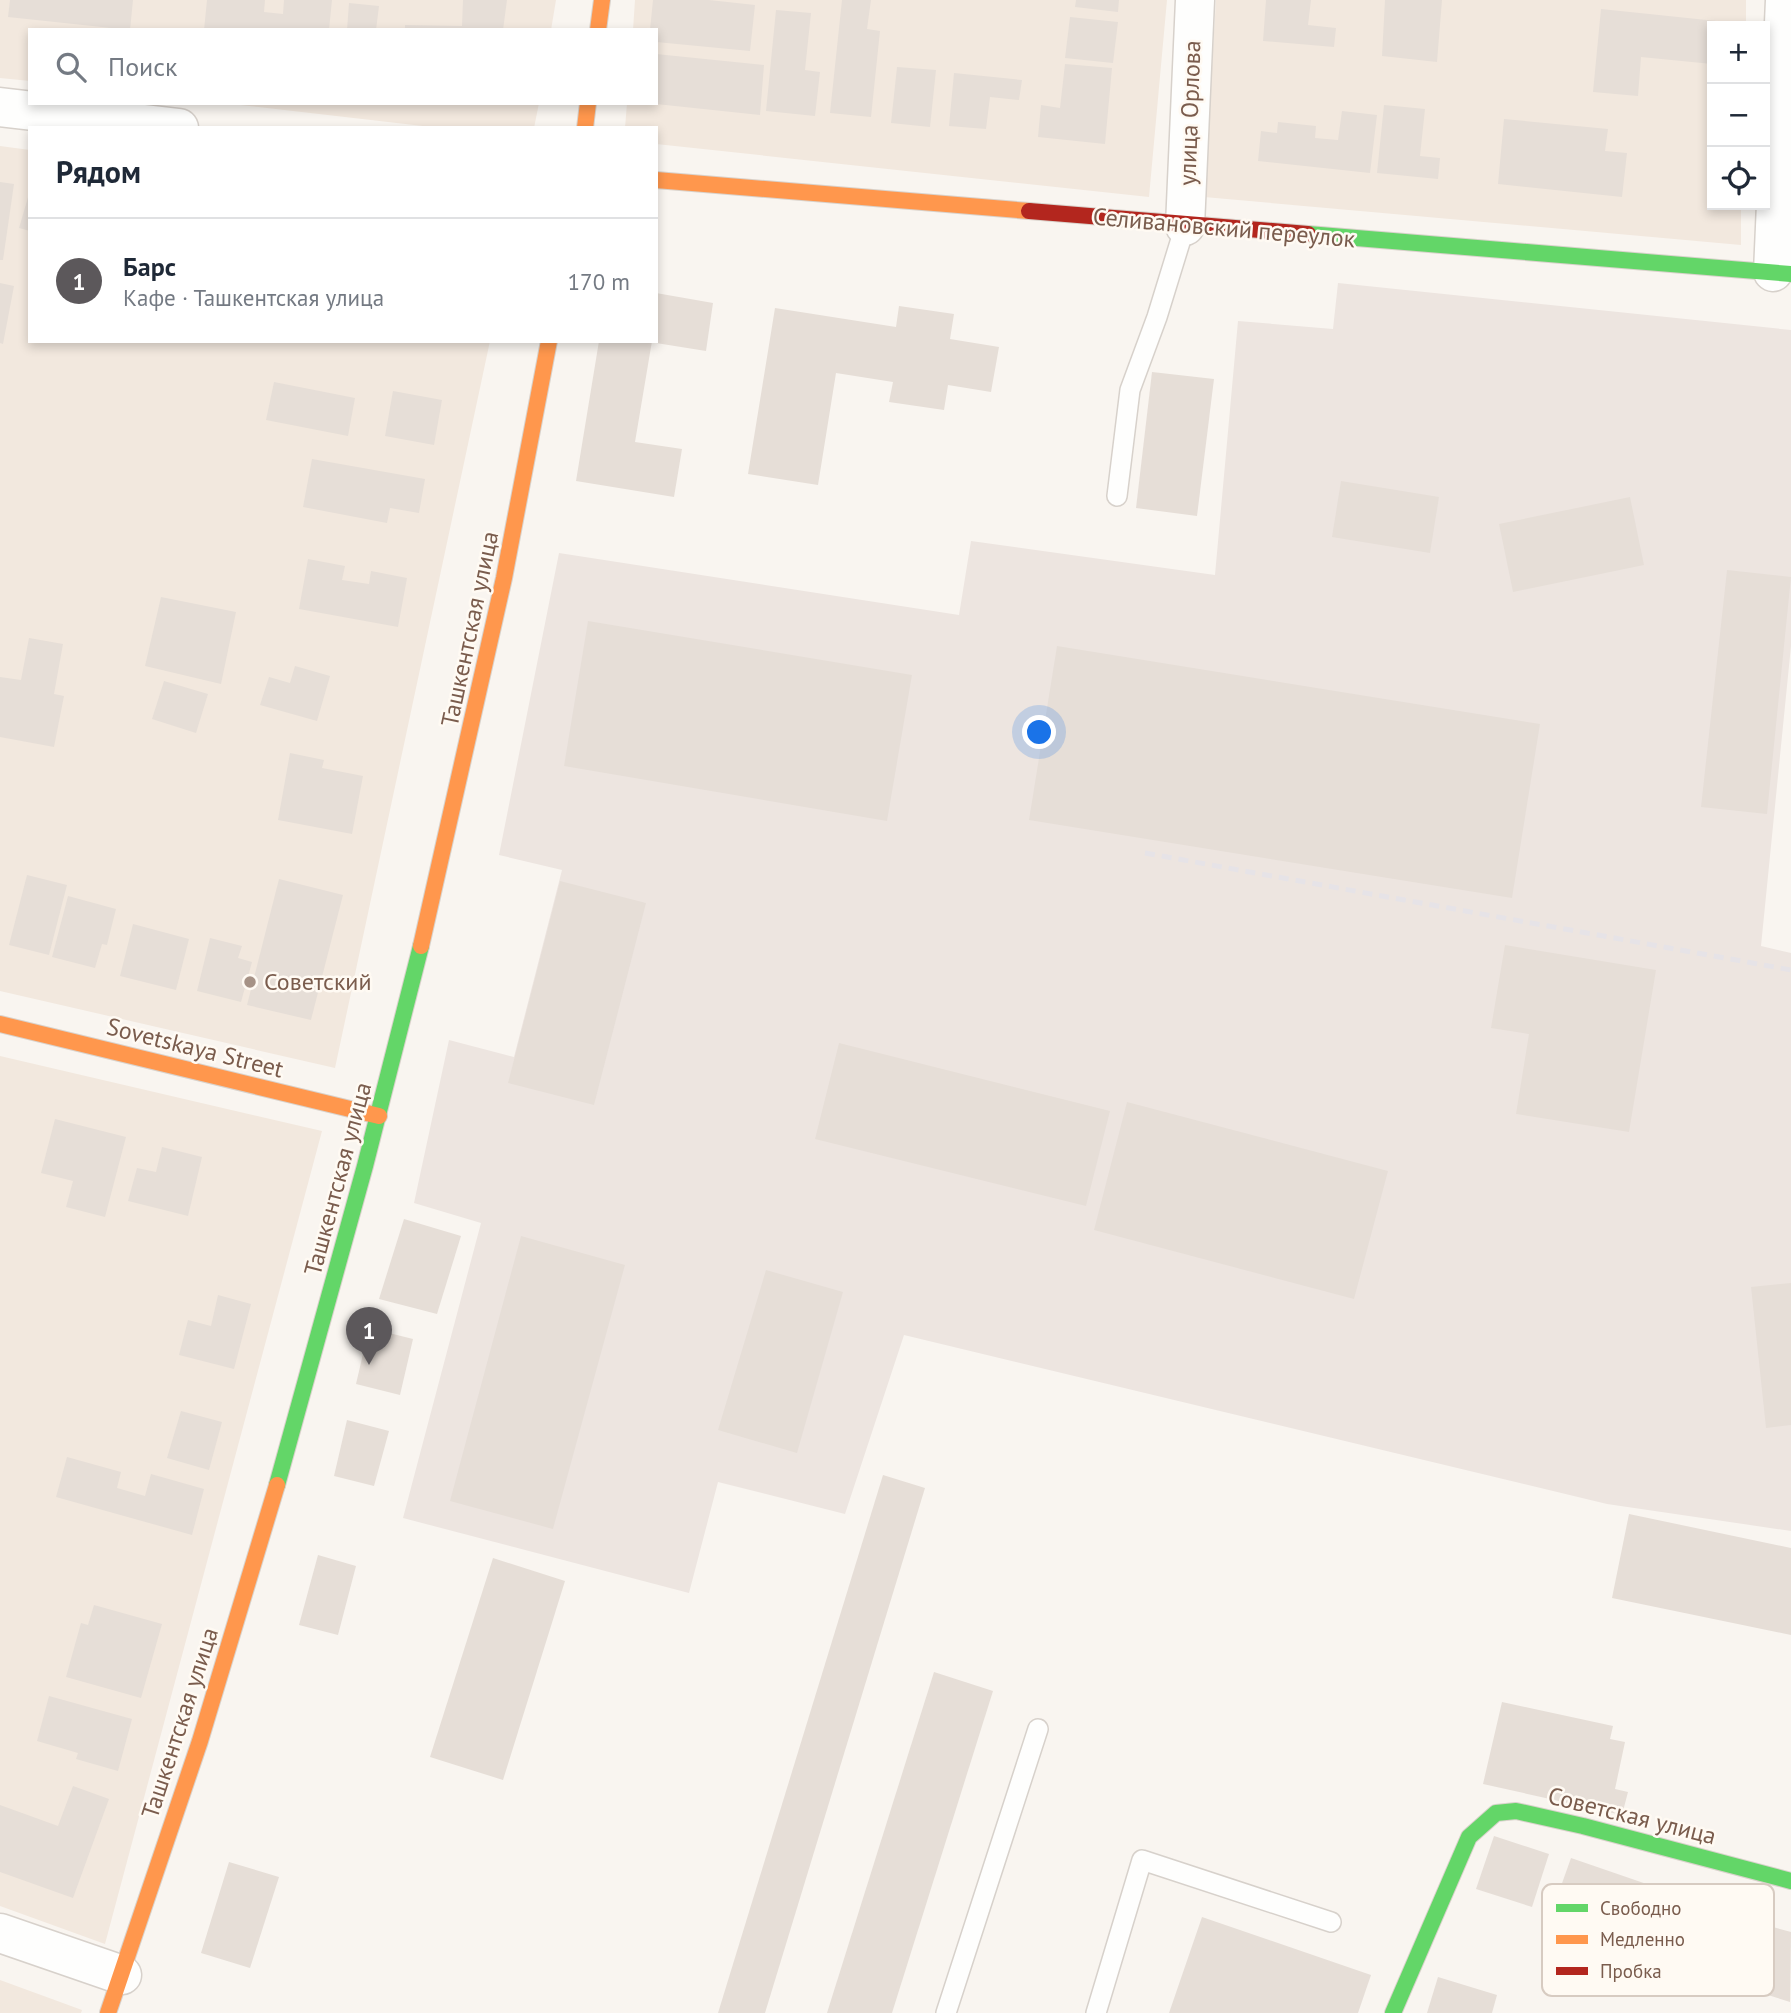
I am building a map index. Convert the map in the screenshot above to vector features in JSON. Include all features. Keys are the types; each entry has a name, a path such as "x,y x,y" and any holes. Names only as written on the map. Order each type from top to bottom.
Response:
{"street":[{"path":"598,28 602,0"},
{"name":"улица Орлова","path":"1185,226 1195,0"},
{"path":"1782,273 1785,0"},
{"path":"584,126 588,105"},
{"path":"0,107 162,126"},
{"name":"Селивановский переулок","path":"658,180 1185,226 1782,273"},
{"name":"Ташкентская улица","path":"108,2013 260,1553 379,1116 475,719 549,343"},
{"name":"Sovetskaya Street","path":"0,1024 379,1116"},
{"name":"Советская улица","path":"1393,2013 1469,1837 1496,1813 1516,1811 1791,1881"},
{"path":"0,1933 122,1975"}],"lane":[{"path":"1117,496 1130,390 1157,317 1185,226"},
{"path":"946,2013 1038,1729"},
{"path":"1096,2013 1142,1860 1331,1922"}],"shaded area":[{"path":"0,0 556,0 551,28 28,28 28,81 0,78"},
{"path":"635,0 1167,0 1149,197 658,144 658,126 625,126 627,105 658,105 658,28 633,28"},
{"path":"1216,0 1746,0 1746,21 1707,21 1707,210 1741,210 1741,245 1204,197"},
{"path":"240,105 539,105 534,126 423,126"},
{"path":"0,146 28,150 28,343 490,343 335,1068 0,991"},
{"path":"1338,283 1791,330 1791,646 1761,946 1791,953 1791,1531 1607,1504 904,1335 845,1514 718,1482 689,1593 403,1518 481,1223 414,1203 449,1040 514,1057 562,870 499,855 559,553 959,615 971,541 1215,575 1238,321 1333,329"},
{"path":"0,1056 322,1131 105,1944 0,1906"},
{"path":"0,1980 82,2010 81,2013 0,2013"}],"building":[{"path":"10,0 133,0 130,28 8,17"},
{"path":"207,0 265,0 264,12 283,14 284,0 332,0 329,28 204,28"},
{"path":"463,0 507,0 503,28 405,28 405,25 462,26"},
{"path":"653,0 709,0 755,5 750,51 658,42 658,28 650,28"},
{"path":"842,0 871,0 867,29 880,31 871,117 830,113"},
{"path":"1076,0 1119,0 1118,12 1075,7"},
{"path":"1266,0 1311,0 1308,25 1336,28 1334,47 1263,41"},
{"path":"1385,0 1442,0 1437,62 1382,56"},
{"path":"349,3 379,6 376,28 347,28"},
{"path":"1601,9 1716,21 1707,21 1707,64 1641,57 1638,96 1593,92"},
{"path":"776,10 811,13 805,70 820,72 815,116 766,111"},
{"path":"1070,17 1118,22 1113,63 1065,58"},
{"path":"658,54 764,65 760,115 658,104"},
{"path":"1065,64 1112,68 1105,144 1038,137 1041,105 1060,108"},
{"path":"897,67 936,70 930,127 891,123"},
{"path":"954,73 1022,80 1019,100 990,97 986,129 949,126"},
{"path":"1384,105 1425,109 1420,156 1440,158 1438,179 1377,173"},
{"path":"1342,111 1377,115 1370,173 1258,161 1261,131 1277,133 1278,122 1316,126 1315,138 1338,140"},
{"path":"1504,119 1608,129 1605,151 1627,153 1622,197 1498,184"},
{"path":"0,182 14,184 3,260 0,260"},
{"path":"28,197 28,230 19,228"},
{"path":"0,283 14,286 3,344 0,343"},
{"path":"658,293 713,303 706,351 656,343"},
{"path":"899,306 954,314 950,339 999,347 991,392 948,385 944,410 889,402 893,382 836,373 818,485 748,474 775,308 896,327"},
{"path":"599,343 652,343 635,442 682,449 674,497 576,481"},
{"path":"1152,372 1214,379 1197,516 1136,508"},
{"path":"274,382 355,398 348,436 266,420"},
{"path":"393,391 442,400 434,445 385,436"},
{"path":"312,459 425,479 419,513 390,508 387,523 303,507"},
{"path":"1341,481 1439,497 1430,553 1332,537"},
{"path":"1630,497 1644,565 1513,592 1499,524"},
{"path":"308,559 345,566 342,580 369,584 371,571 407,578 398,627 299,609"},
{"path":"1727,570 1791,577 1767,814 1701,807"},
{"path":"161,597 236,612 221,684 145,666"},
{"path":"588,621 912,675 887,821 564,766"},
{"path":"29,638 63,644 54,694 64,696 54,747 0,737 0,677 21,680"},
{"path":"1057,646 1540,724 1512,898 1029,820"},
{"path":"295,666 330,676 317,721 260,705 269,677 290,683"},
{"path":"164,681 208,694 196,733 152,719"},
{"path":"290,753 324,760 322,768 363,776 352,834 278,820"},
{"path":"27,875 67,885 49,955 9,945"},
{"path":"279,879 343,895 311,1020 247,1005"},
{"path":"560,881 646,903 594,1105 508,1083"},
{"path":"68,896 116,909 107,945 102,944 95,968 52,957"},
{"path":"133,924 189,939 176,990 120,976"},
{"path":"210,938 242,946 238,958 252,962 241,1002 197,991"},
{"path":"1505,945 1656,970 1629,1132 1516,1114 1529,1034 1491,1028"},
{"path":"839,1043 1110,1111 1086,1206 815,1139"},
{"path":"1127,1102 1388,1171 1354,1299 1094,1230"},
{"path":"55,1119 126,1137 105,1217 66,1207 73,1181 41,1173"},
{"path":"162,1147 202,1157 188,1216 128,1201 137,1168 156,1172"},
{"path":"404,1219 461,1236 437,1314 379,1299"},
{"path":"521,1236 625,1265 553,1529 450,1501"},
{"path":"766,1270 843,1292 797,1453 718,1430"},
{"path":"1791,1283 1791,1425 1766,1428 1751,1287"},
{"path":"218,1295 251,1304 234,1369 179,1355 188,1320 211,1326"},
{"path":"369,1328 413,1339 400,1395 356,1384"},
{"path":"181,1411 222,1422 209,1470 167,1458"},
{"path":"347,1420 389,1431 374,1486 334,1476"},
{"path":"67,1457 121,1472 117,1488 145,1496 151,1474 204,1489 192,1535 56,1497"},
{"path":"883,1475 925,1488 765,2013 718,2013"},
{"path":"1629,1514 1791,1548 1791,1635 1612,1598"},
{"path":"318,1555 356,1566 338,1635 299,1625"},
{"path":"493,1558 565,1581 503,1780 430,1757"},
{"path":"94,1605 162,1624 141,1698 66,1677 81,1623 88,1625"},
{"path":"934,1672 993,1691 892,2013 827,2013"},
{"path":"49,1696 132,1719 118,1771 76,1759 78,1753 37,1741"},
{"path":"1502,1702 1613,1726 1610,1739 1625,1742 1615,1789 1628,1792 1622,1815 1483,1784"},
{"path":"73,1786 109,1799 73,1898 0,1872 0,1805 58,1826"},
{"path":"1494,1836 1549,1854 1532,1907 1476,1889"},
{"path":"1571,1858 1647,1884 1562,1884"},
{"path":"229,1862 279,1877 250,1968 201,1953"},
{"path":"1202,1917 1371,1975 1358,2013 1169,2013"},
{"path":"1774,1927 1791,1932 1790,2002 1771,1996 1774,1996"},
{"path":"1438,1977 1497,1995 1492,2013 1427,2013"}],"railway":[{"path":"1145,853 1791,970"}],"traffic: fast":[{"path":"1308,234 1791,274"},
{"path":"277,1485 365,1166 421,946"},
{"path":"1393,2013 1469,1837 1496,1813 1516,1811 1583,1826 1791,1881"}],"traffic: slow":[{"path":"598,28 602,0"},
{"path":"585,126 588,105"},
{"path":"658,180 1029,211"},
{"path":"421,946 504,578 549,343"},
{"path":"0,1024 379,1116"},
{"path":"108,2013 200,1741 277,1485"}],"traffic: jam":[{"path":"1029,211 1308,234"}],"place":[{"name":"Советский","path":"250,982"},
{"name":"Барс","path":"369,1365"}]}
